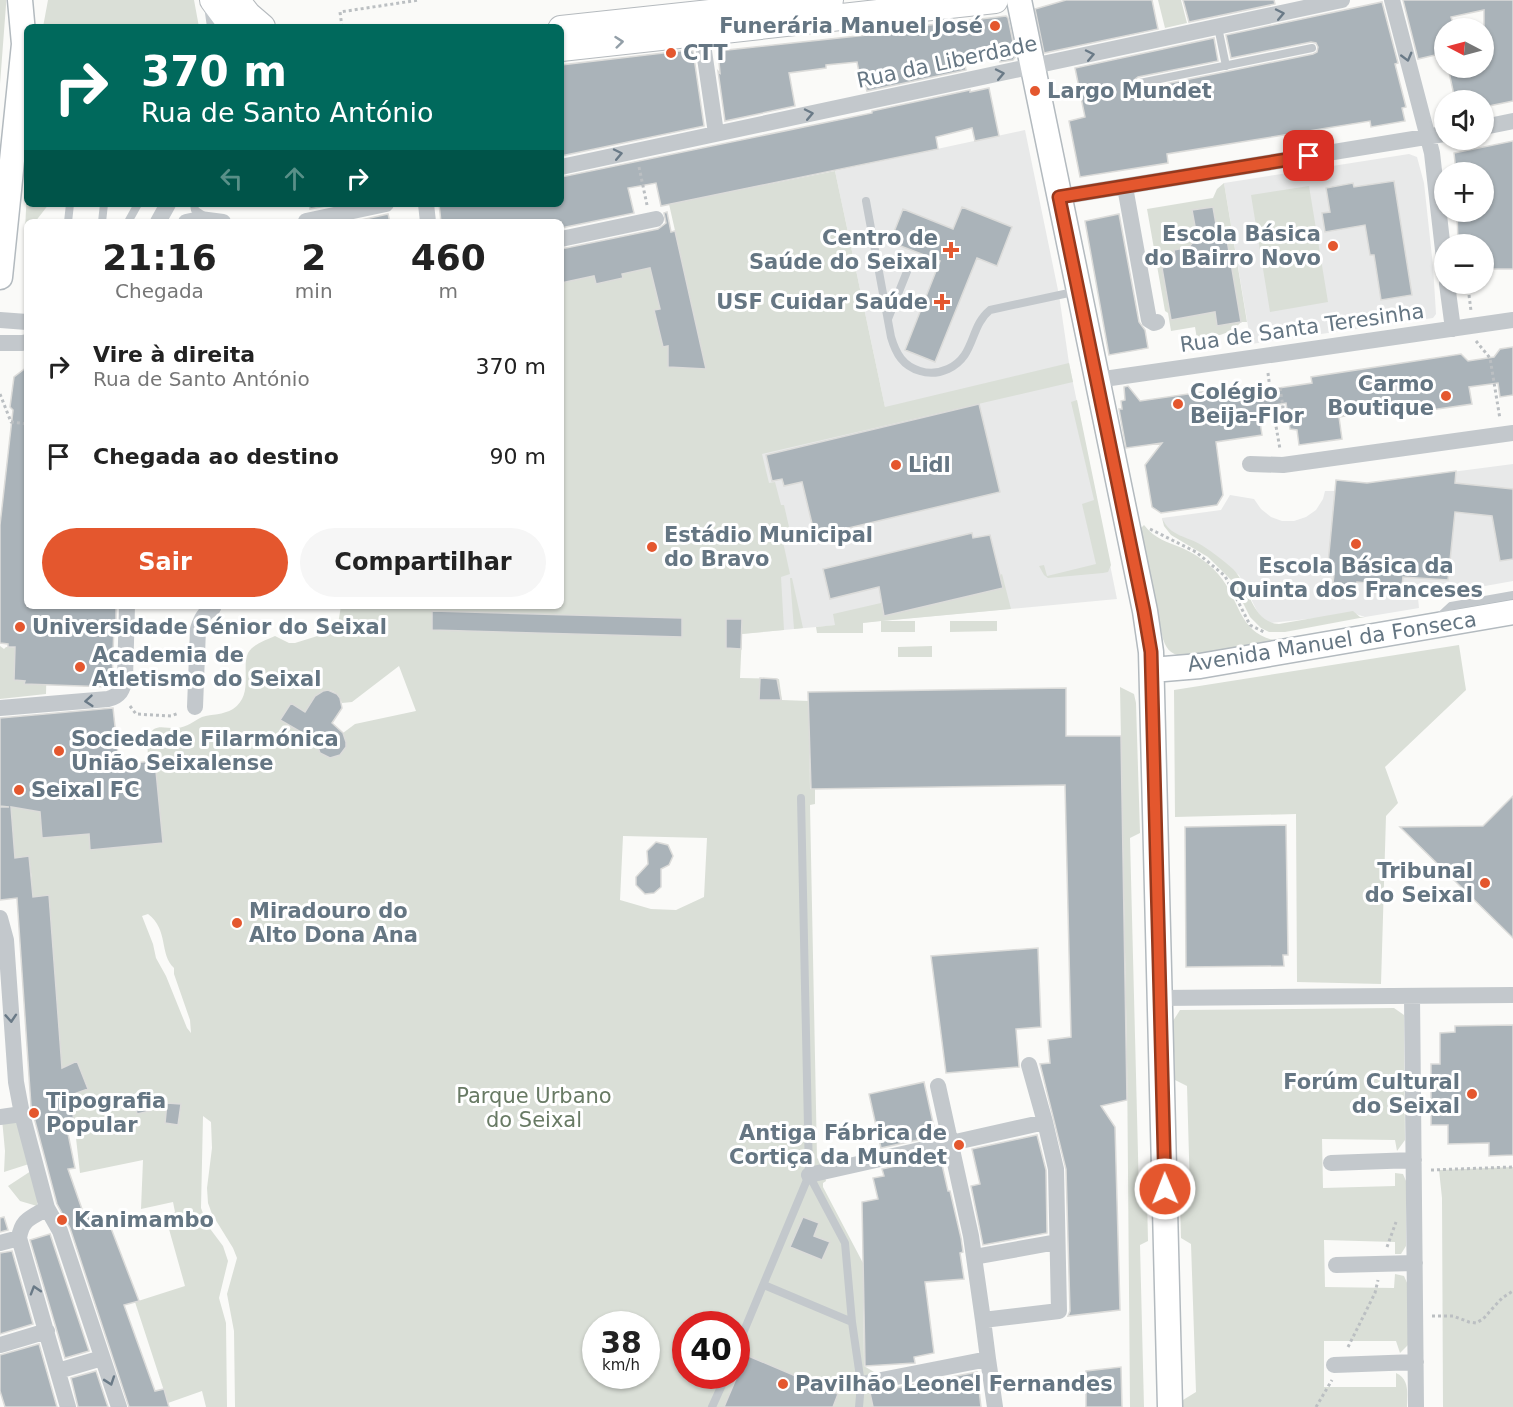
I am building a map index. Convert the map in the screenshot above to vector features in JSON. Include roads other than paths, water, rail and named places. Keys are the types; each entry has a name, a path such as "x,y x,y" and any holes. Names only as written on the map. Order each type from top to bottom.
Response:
{"main road":[{"path":"213,0 231,24"},
{"path":"236,0 258,24"},
{"path":"564,47 830,0"},
{"path":"564,29 700,24 994,0"}],"street":[{"path":"20,0 24,24"},
{"path":"29,24 36,0"},
{"path":"1019,0 1148,632 1152,670 1170,1407"},
{"name":"Rua da Liberdade","path":"564,165 1342,0"},
{"path":"1392,0 1434,129"},
{"path":"700,24 716,133"},
{"path":"0,277 24,53"},
{"path":"1494,125 1513,121"},
{"path":"1059,197 1125,188 1434,135"},
{"path":"1434,144 1432,153 1441,234"},
{"path":"1125,188 1149,320 1157,322"},
{"path":"315,219 372,207"},
{"path":"564,238 653,219"},
{"path":"1448,294 1453,329"},
{"path":"0,320 24,322"},
{"name":"Rua de Santa Teresinha","path":"1097,380 1513,320"},
{"path":"0,343 24,343"},
{"path":"1250,464 1282,465 1513,433"},
{"path":"0,708 108,699 120,694 124,687 127,609"},
{"path":"195,707 198,629 200,620 211,609"},
{"name":"Avenida Manuel da Fonseca","path":"1152,670 1200,666 1513,612"},
{"path":"0,918 6,940 16,1082 22,1114 47,1208 60,1231 119,1407"},
{"path":"1160,998 1513,995"},
{"path":"1412,996 1416,1407"},
{"path":"983,1320 1059,1311 1056,1169 1029,1065"},
{"path":"938,1086 974,1257 995,1407"},
{"path":"0,1116 22,1114"},
{"path":"809,1175 1045,1122"},
{"path":"1331,1163 1414,1165"},
{"path":"47,1208 26,1220 21,1226 19,1238 68,1407"},
{"path":"0,1243 19,1238"},
{"path":"974,1257 1057,1242"},
{"path":"1336,1265 1415,1263"},
{"path":"0,1345 47,1331"},
{"path":"58,1371 102,1358"},
{"path":"861,1384 988,1359"},
{"path":"1337,1365 1416,1362"}],"lane":[{"path":"207,0 211,24"},
{"path":"1218,27 1226,66"},
{"path":"1140,83 1312,48"},
{"path":"866,201 895,350 903,362 912,369 934,373 945,371 959,363 968,352 980,320 990,310 1079,291"},
{"path":"194,207 203,216 214,219"},
{"path":"888,320 908,269"},
{"path":"1430,626 1451,606 1513,595"},
{"path":"750,1318 809,1175 801,798"},
{"path":"809,1175 845,1243 852,1322 861,1384 859,1407"},
{"path":"764,1285 852,1322"},
{"path":"712,1407 720,1389"}],"place":[{"name":"Funerária Manuel José","path":"995,26"},
{"name":"CTT","path":"671,53"},
{"name":"Largo Mundet","path":"1035,91"},
{"name":"Escola Básica do Bairro Novo","path":"1333,246"},
{"name":"Centro de Saúde do Seixal","path":"951,250"},
{"name":"USF Cuidar Saúde","path":"942,302"},
{"name":"Carmo Boutique","path":"1446,396"},
{"name":"Colégio Beija-Flor","path":"1178,404"},
{"name":"Lidl","path":"896,465"},
{"name":"Escola Básica da Quinta dos Franceses","path":"1356,544"},
{"name":"Estádio Municipal do Bravo","path":"652,547"},
{"name":"Universidade Sénior do Seixal","path":"20,627"},
{"name":"Academia de Atletismo do Seixal","path":"80,667"},
{"name":"Sociedade Filarmónica União Seixalense","path":"59,751"},
{"name":"Seixal FC","path":"19,790"},
{"name":"Tribunal do Seixal","path":"1485,883"},
{"name":"Miradouro do Alto Dona Ana","path":"237,923"},
{"name":"Forúm Cultural do Seixal","path":"1472,1094"},
{"name":"Tipografia Popular","path":"34,1113"},
{"name":"Antiga Fábrica de Cortiça da Mundet","path":"959,1145"},
{"name":"Kanimambo","path":"62,1220"},
{"name":"Pavilhão Leonel Fernandes","path":"783,1384"}],"park label":[{"name":"Parque Urbano do Seixal","path":"534,1108"}]}
